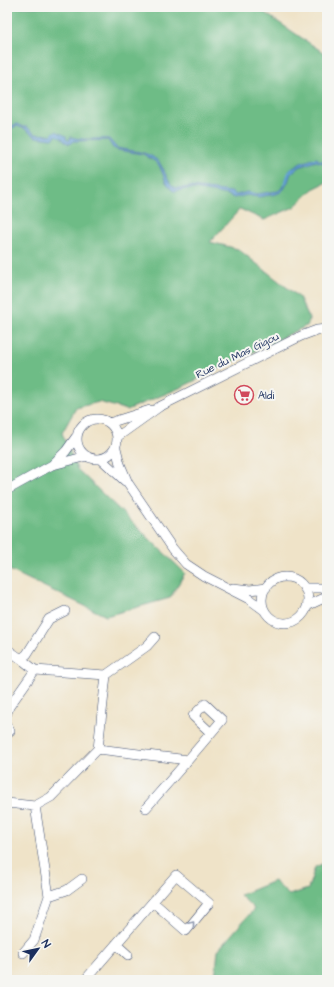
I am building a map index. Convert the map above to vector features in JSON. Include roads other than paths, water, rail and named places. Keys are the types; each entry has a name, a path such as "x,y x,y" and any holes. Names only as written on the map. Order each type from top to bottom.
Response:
{"street":[{"name":"Rue du Mas Gigou","path":"109,423 159,407 301,336 317,330 327,329"},
{"name":"Rue du Mas Gigou","path":"117,437 159,407"},
{"path":"52,465 66,451 76,437 80,428 88,421 98,419 109,423 115,430 117,437 116,448 120,464 128,483 173,549 186,564 204,576 249,599 264,610 269,616 282,623 289,623 302,615 308,602 307,594 299,582 292,578 278,578 271,582 266,588 262,603 264,610"},
{"path":"76,437 80,450 91,459 102,459 109,456 116,448"},
{"path":"7,490 52,465 86,456"},
{"path":"102,459 128,483"},
{"path":"230,588 250,590 266,588"},
{"path":"304,588 322,588 327,590"},
{"path":"307,606 327,598"},
{"path":"21,659 27,654 49,619 65,610"},
{"path":"7,649 35,670 106,675 147,646 155,637"},
{"path":"7,713 9,707 35,670"},
{"path":"7,803 35,806 51,797 98,749 106,675"},
{"path":"146,808 211,733"},
{"path":"98,749 188,760"},
{"path":"23,953 34,940 49,896 35,806"},
{"path":"85,980 176,875 209,903 186,931 153,902"},
{"path":"49,896 67,890 82,879"},
{"path":"116,944 128,954"}],"water":[{"path":"18,124 23,127 27,127 35,134 52,135 56,131 66,136 66,139 69,141 70,137 80,139 109,139 117,148 136,151 153,157 158,161 169,181 175,188 190,187 231,192 236,195 247,192 257,194 278,191 285,182 290,170 301,163 316,158 321,161 327,160 327,162 323,163 316,161 299,167 291,173 284,189 276,194 258,197 247,195 234,198 228,195 195,189 174,191 166,182 160,167 156,162 143,154 113,148 108,140 74,141 69,144 61,137 56,135 53,139 36,137 25,129 17,126 7,130 7,127"}],"waterway":[{"path":"50,137 52,137 55,133 64,137"},
{"path":"286,182 289,173 293,169"}],"place":[{"name":"Aldi","path":"244,395"}]}
